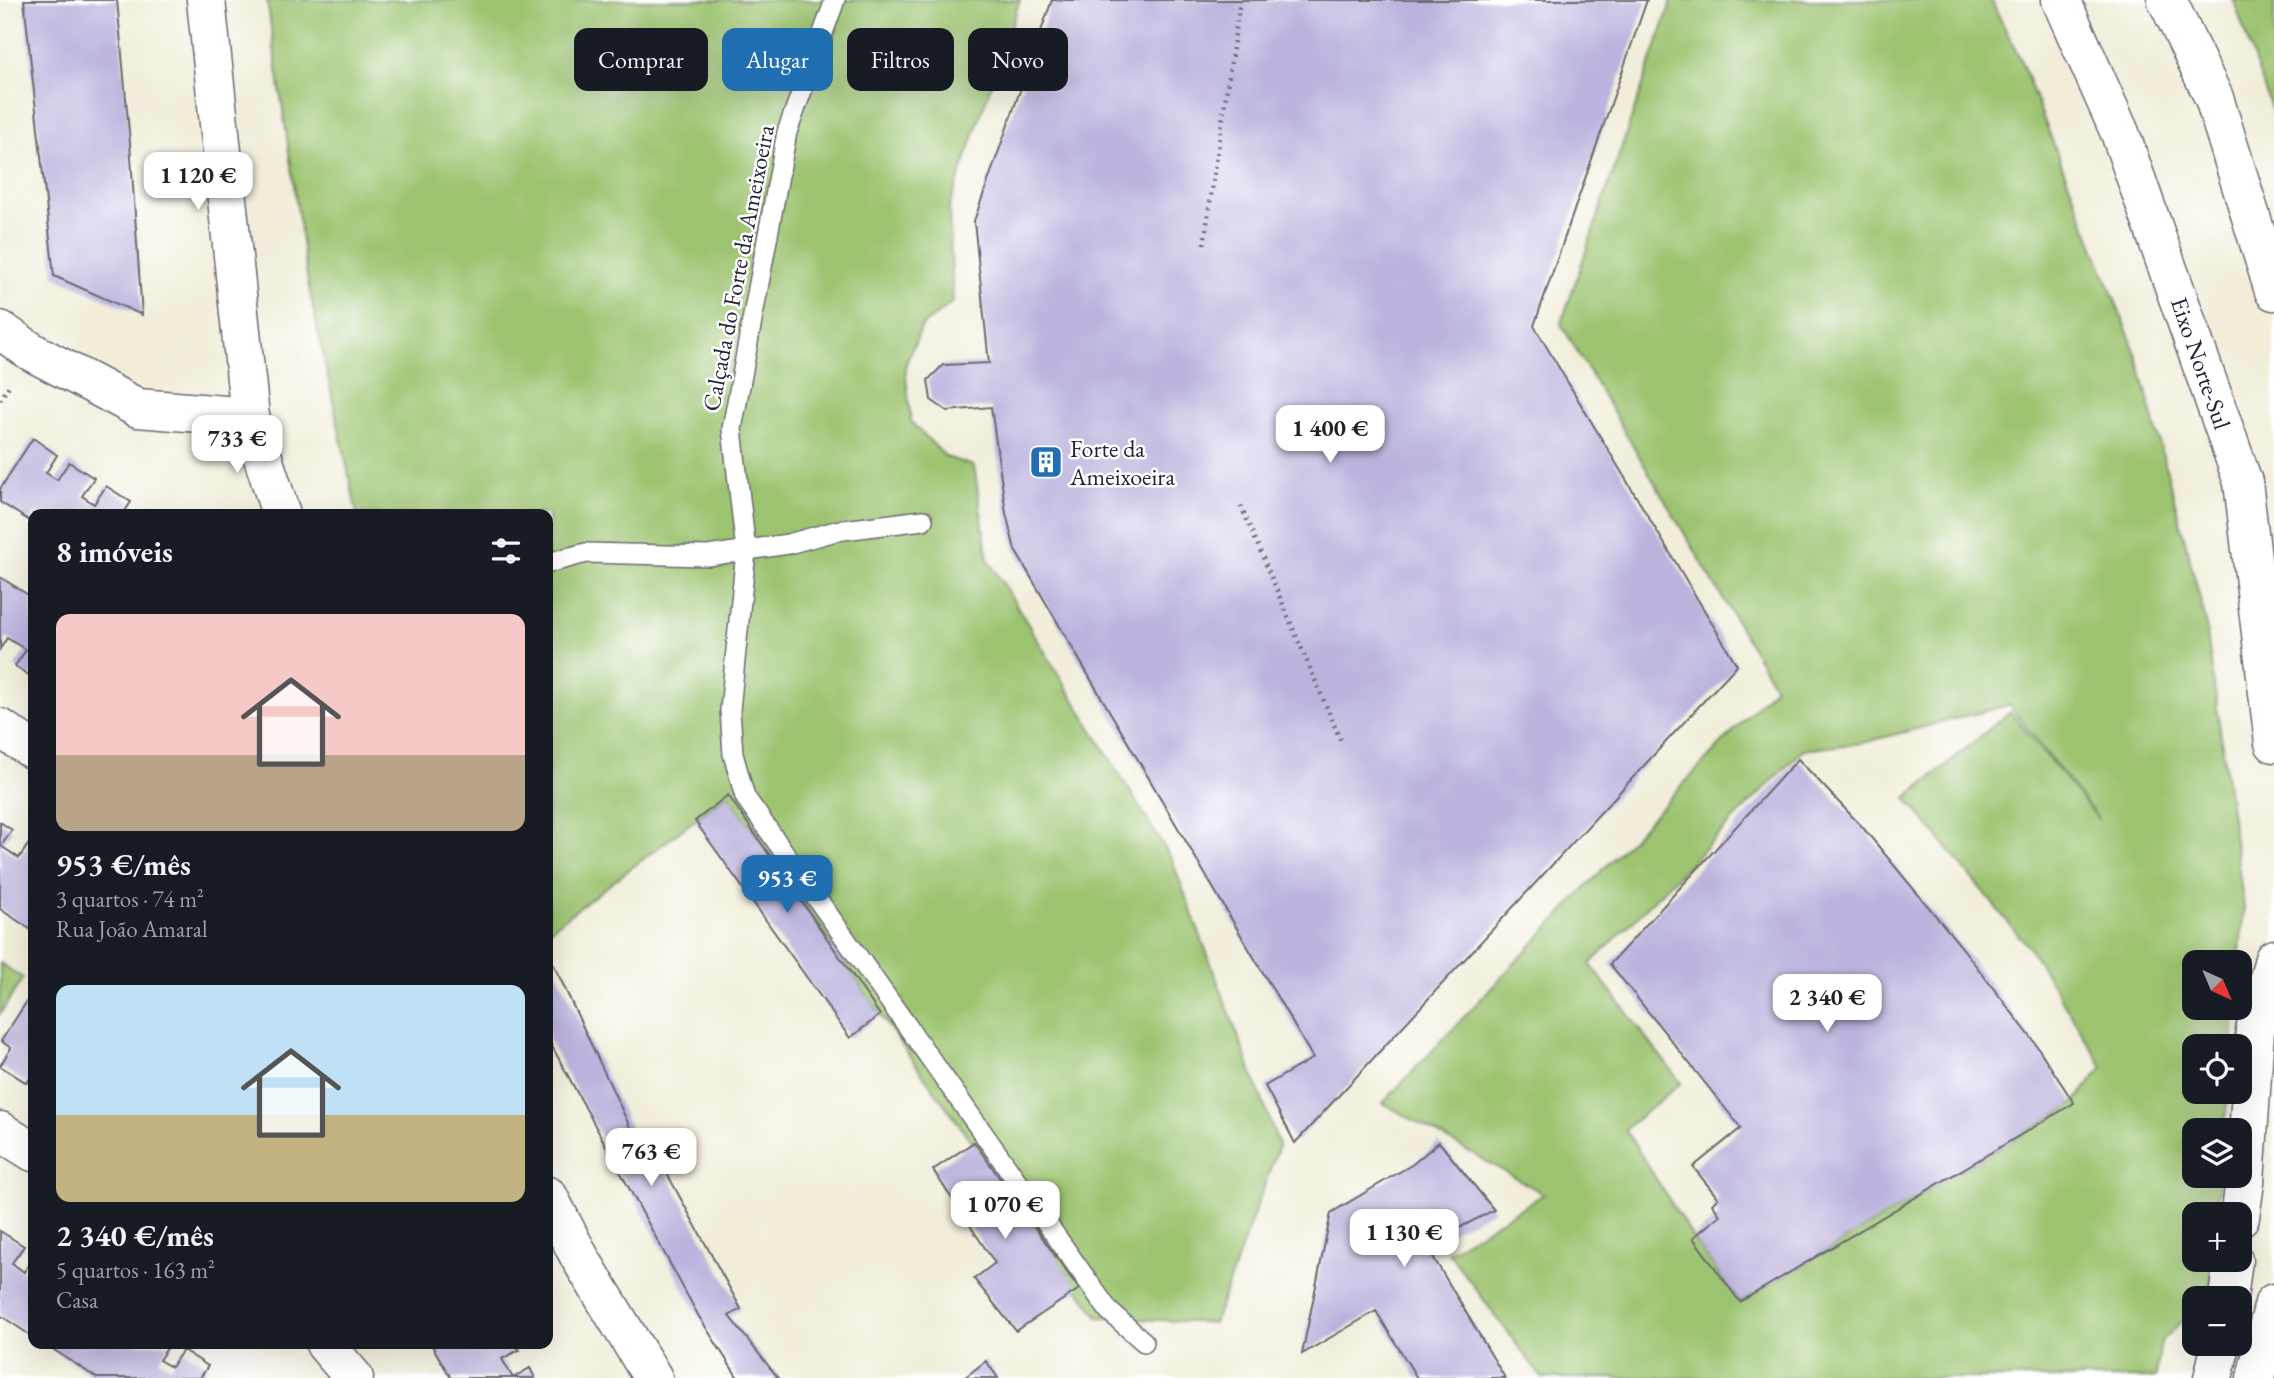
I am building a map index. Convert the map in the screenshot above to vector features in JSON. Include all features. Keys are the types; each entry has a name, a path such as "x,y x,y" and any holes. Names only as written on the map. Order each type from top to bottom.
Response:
{"main road":[{"path":"206,0 250,417 279,509"},
{"name":"Eixo Norte-Sul","path":"2061,0 2120,133 2243,482 2274,743"},
{"path":"2167,0 2214,98 2274,291"},
{"path":"0,330 32,352 138,408 250,417"},
{"path":"0,729 28,747"},
{"path":"2242,1202 2255,1031 2274,959"},
{"path":"0,1131 28,1149"},
{"path":"553,1206 580,1258 653,1378"},
{"path":"2256,1378 2274,1303"},
{"path":"329,1349 354,1378"},
{"path":"2213,1378 2218,1356"}],"lane":[{"name":"Calçada do Forte da Ameixoeira","path":"835,0 787,132 732,429 746,551 730,710 733,754 745,797 1109,1311 1144,1342"},
{"path":"553,563 586,553 708,556 788,544 836,531 923,520"}],"path":[{"path":"1204,244 1240,0"},
{"path":"1241,506 1340,741"}],"green space":[{"path":"267,0 1020,0 1010,28 968,28 968,91 989,91 949,208 953,302 922,326 905,366 911,422 946,457 974,466 988,559 1172,860 1279,1145 1214,1323 1098,1317 880,1015 728,795 553,927 553,509 356,509 308,283"},
{"path":"1672,0 1991,0 2020,59 2137,356 2205,618 2244,908 2240,950 2182,950 2182,1020 2234,1020 2233,1034 2182,1034 2182,1104 2227,1104 2225,1118 2182,1118 2182,1188 2219,1188 2217,1202 2182,1202 2182,1272 2211,1272 2210,1286 2182,1286 2182,1321 2161,1341 2156,1378 1542,1378 1448,1252 1544,1194 1383,1103 1775,687 1561,324","holes":["2009,705 2100,821 2010,712 1906,798 2031,950 2103,1067 2074,1103 1740,1302 1693,1238 1625,1129 1681,1083 1590,964 1803,750 1862,743"]},
{"path":"2274,0 2274,117 2234,1"},
{"path":"0,963 23,978 0,1014"}],"building":[{"path":"24,0 117,0 142,315 54,276"},
{"path":"1052,0 1647,0 1534,326 1737,665 1295,1143 1265,1086 1313,1058 1015,550 1006,513 991,407 947,411 931,400 928,380 943,365 989,363 974,221 1020,91 1068,91 1068,28 1042,28"},
{"path":"33,438 57,455 46,473 57,480 69,462 94,478 82,496 94,504 106,486 131,502 126,509 28,509 28,520 0,502 0,489"},
{"path":"0,577 28,595 28,675 15,666 26,650 7,638 0,649"},
{"path":"1798,759 1864,829 1960,945 2033,1040 2074,1103 1740,1302 1693,1238 1720,1215 1712,1204 1718,1198 1693,1167 1741,1128 1610,964"},
{"path":"728,795 880,1015 850,1038 695,821"},
{"path":"0,822 12,830 1,846 19,858 28,845 28,928 0,909"},
{"path":"553,963 647,1163 658,1157 741,1309 729,1316 778,1378 738,1378 698,1315 553,1048"},
{"path":"28,1000 27,1083 0,1066 11,1048 1,1041"},
{"path":"974,1142 1079,1289 1016,1331 974,1279 995,1263 933,1170"},
{"path":"1439,1142 1494,1210 1426,1245 1505,1378 1417,1378 1376,1311 1302,1354 1331,1213 1413,1164"},
{"path":"0,1231 24,1246 12,1263 24,1272 28,1265 28,1334 0,1315"},
{"path":"53,1349 167,1349 159,1360 171,1367 183,1350 208,1366 200,1378 97,1378"},
{"path":"434,1349 519,1350 502,1359 513,1378 451,1378"},
{"path":"986,1361 998,1378 964,1378"},
{"path":"530,1368 535,1378 513,1378"}],"place":[{"name":"Forte da Ameixoeira","path":"1046,462"}]}
